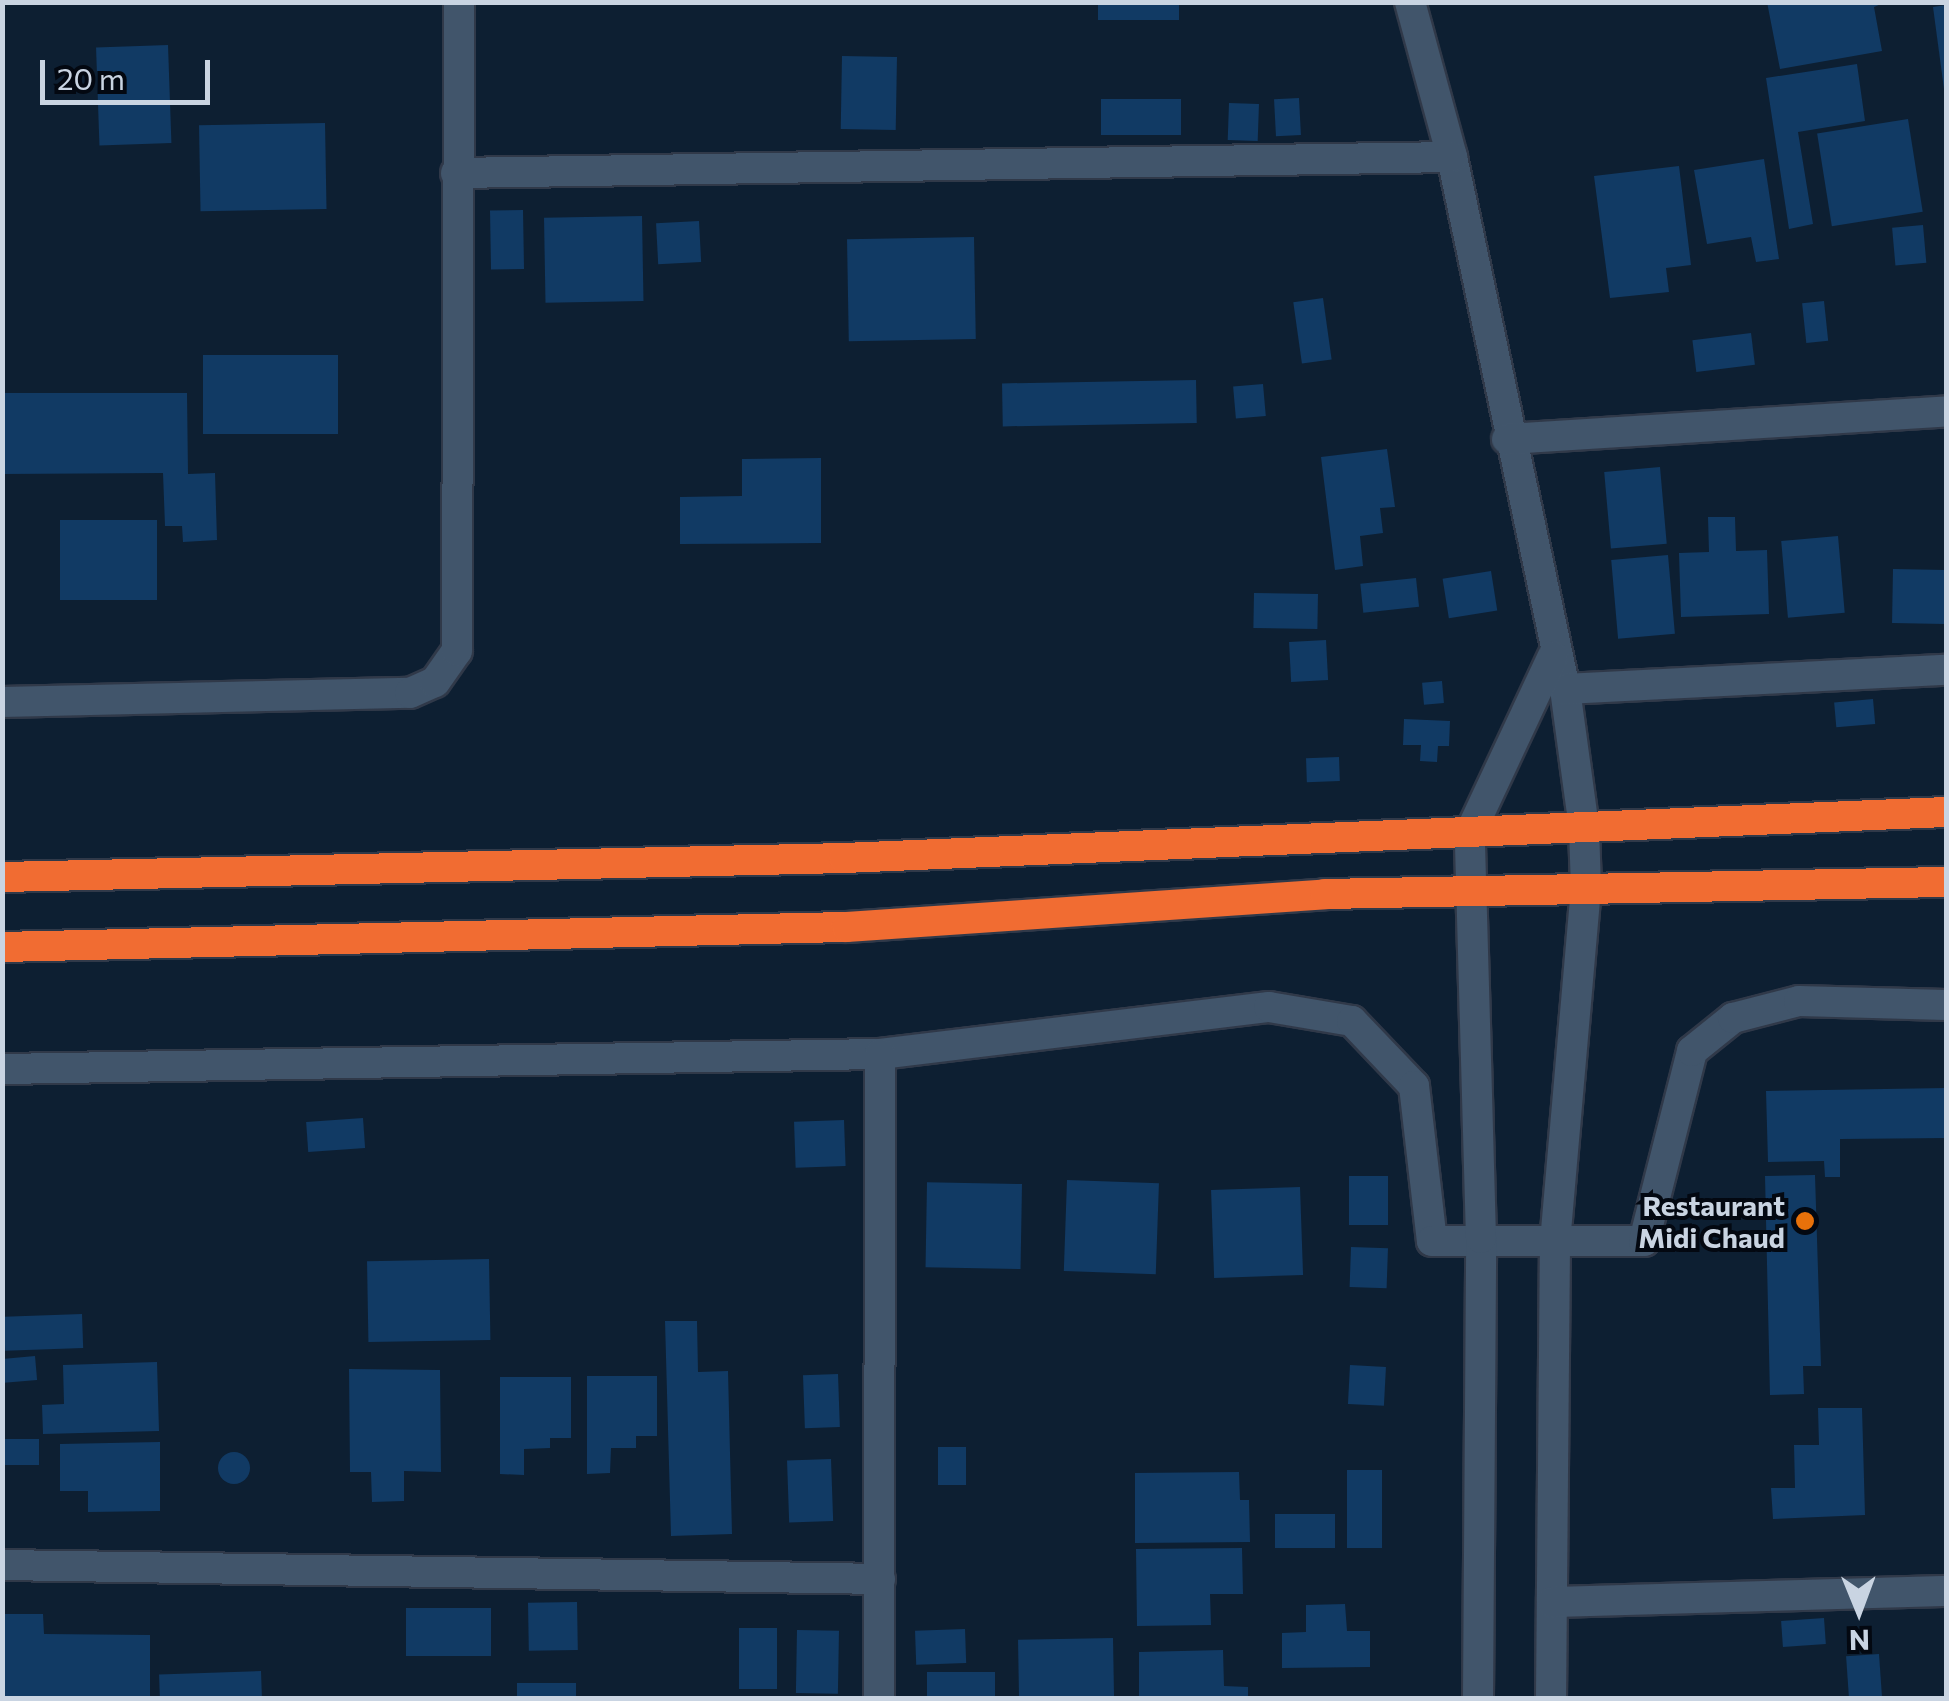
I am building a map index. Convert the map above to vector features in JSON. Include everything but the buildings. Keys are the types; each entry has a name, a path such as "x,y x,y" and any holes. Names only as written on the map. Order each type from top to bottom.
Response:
{"highway":[{"path":"2,877 844,858 1317,834 1470,833 1946,812"},
{"path":"2,948 848,927 1324,894 1946,882"}],"street":[{"path":"2,702 410,693 435,682 456,650 458,2"},
{"path":"1410,2 1452,158 1553,656 1565,689 1584,828 1586,888 1555,1241 1551,1698"},
{"path":"456,173 1452,158"},
{"path":"1508,439 1946,411"},
{"path":"1478,1698 1481,1238 1470,833 1553,656"},
{"path":"1565,689 1946,670"},
{"path":"2,1070 880,1054 1269,1007 1352,1020 1414,1086 1432,1240 1644,1240 1692,1051 1733,1018 1799,1000 1946,1005"},
{"path":"879,1698 880,1054"},
{"path":"2,1565 880,1578"},
{"path":"1552,1602 1946,1591"}],"place":[{"name":"Restaurant Midi Chaud","path":"1805,1221"}]}
